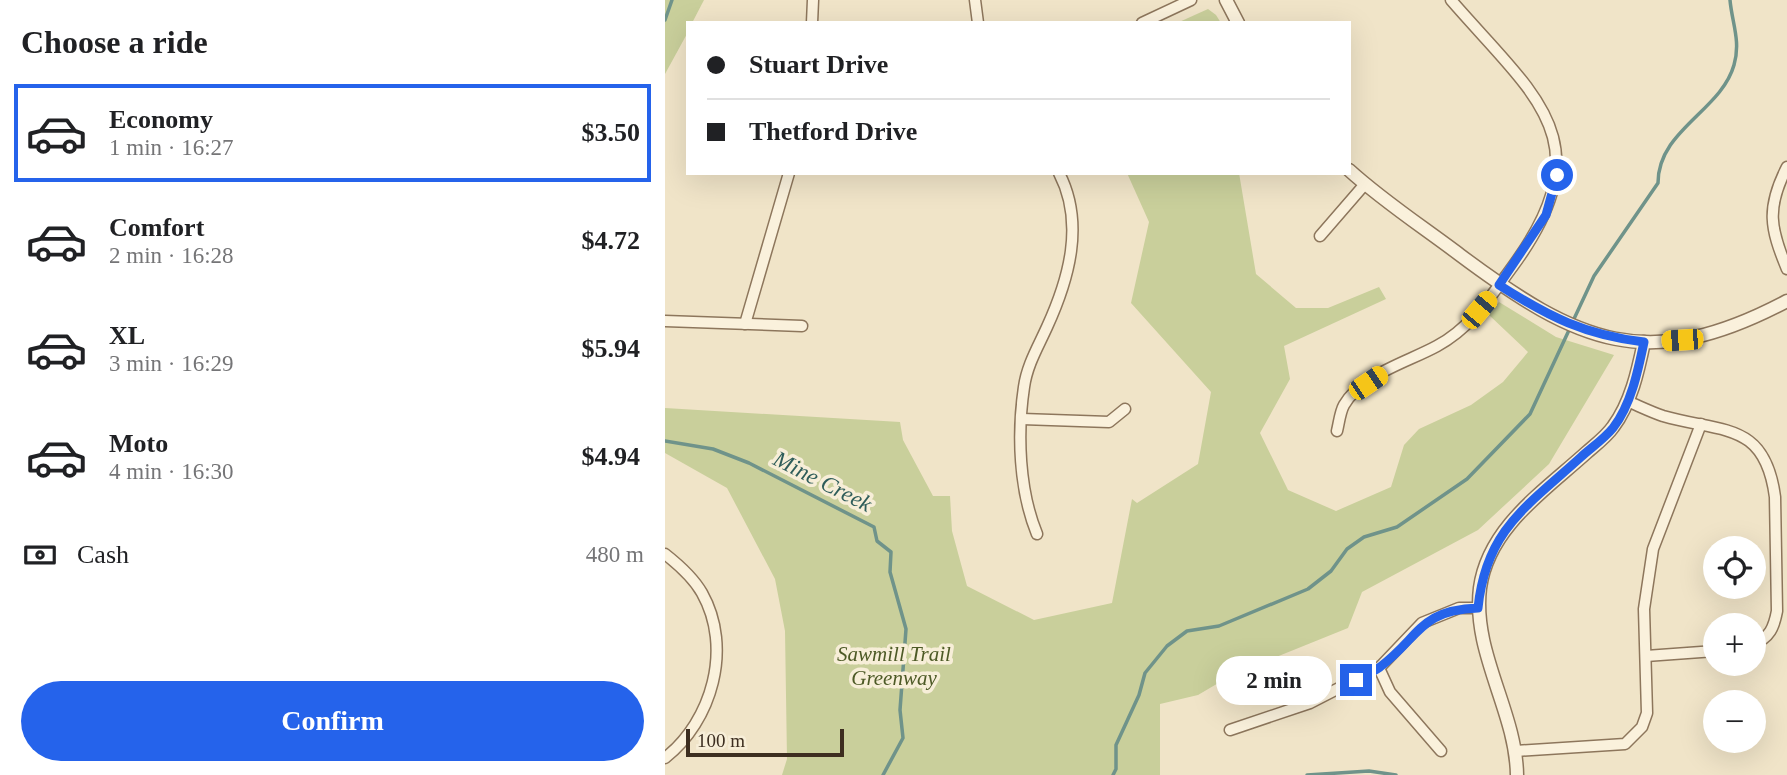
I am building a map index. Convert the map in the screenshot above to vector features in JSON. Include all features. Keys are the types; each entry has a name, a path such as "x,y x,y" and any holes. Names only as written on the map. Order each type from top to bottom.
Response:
{"street":[{"path":"812,21 813,0"},
{"path":"975,0 978,21"},
{"path":"1146,21 1191,0"},
{"path":"1226,0 1237,21"},
{"path":"1337,431 1345,405 1368,383 1396,363 1437,346 1467,326 1499,285 1546,215 1557,175 1555,144 1548,119 1534,95 1451,0"},
{"path":"1787,167 1774,192 1773,232 1787,270"},
{"path":"1351,172 1499,285 1564,324 1598,335 1644,342 1710,335 1738,326 1787,301"},
{"path":"745,324 788,175"},
{"path":"1037,534 1025,506 1022,419 1024,386 1033,357 1062,294 1071,264 1070,207 1060,175"},
{"path":"1320,236 1365,184"},
{"path":"665,321 802,326"},
{"path":"1517,775 1516,751 1482,636 1478,608 1484,568 1494,546 1512,520 1612,429 1627,401 1644,342"},
{"path":"1627,401 1663,416 1728,429 1755,443 1773,481 1777,611 1775,625 1766,637"},
{"path":"1022,419 1109,422 1125,409"},
{"path":"1516,751 1625,744 1642,727 1647,712 1644,609 1653,549 1701,424"},
{"path":"665,554 683,568 702,593 713,624 716,648 715,675 694,731 665,758"},
{"path":"1230,730 1310,704 1379,668 1422,623 1459,608 1478,608"},
{"path":"1646,656 1703,652"},
{"path":"1379,668 1390,692 1441,751"}],"green space":[{"path":"665,0 704,0 693,21 686,21 686,36 665,74"},
{"path":"1208,9 1220,21 1181,21"},
{"name":"Sawmill Trail Greenway","path":"1128,175 1239,175 1256,274 1296,308 1328,308 1379,287 1386,299 1284,346 1290,379 1260,433 1288,490 1336,511 1391,487 1404,445 1419,429 1471,405 1503,382 1528,352 1489,315 1499,302 1556,337 1614,355 1549,464 1478,530 1362,592 1348,628 1232,675 1198,695 1160,704 1160,775 782,775 787,759 785,631 775,579 727,488 665,453 665,408 900,422 903,440 933,496 950,496 952,531 967,586 1034,620 1112,603 1132,499 1137,503 1198,464 1211,392 1131,303 1149,222"}],"waterway":[{"path":"665,20 672,0"},
{"path":"1573,321 1594,276 1658,183 1661,165 1668,149 1727,81 1737,48 1730,0"},
{"path":"1113,775 1116,769 1116,745 1139,695 1145,673 1167,646 1187,631 1219,626 1308,589 1331,571 1347,549 1364,537 1397,527 1467,479 1530,414 1570,328"},
{"name":"Mine Creek","path":"665,441 713,449 749,463 874,527 877,541 891,552 890,572 906,629 900,710 903,738 883,775"},
{"path":"1307,775 1369,771 1396,775"}],"route":[{"path":"1356,680 1380,667 1422,623 1459,608 1478,608 1484,568 1494,546 1512,520 1612,429 1623,412 1644,342 1598,335 1564,324 1499,285 1546,215 1557,175"}]}
